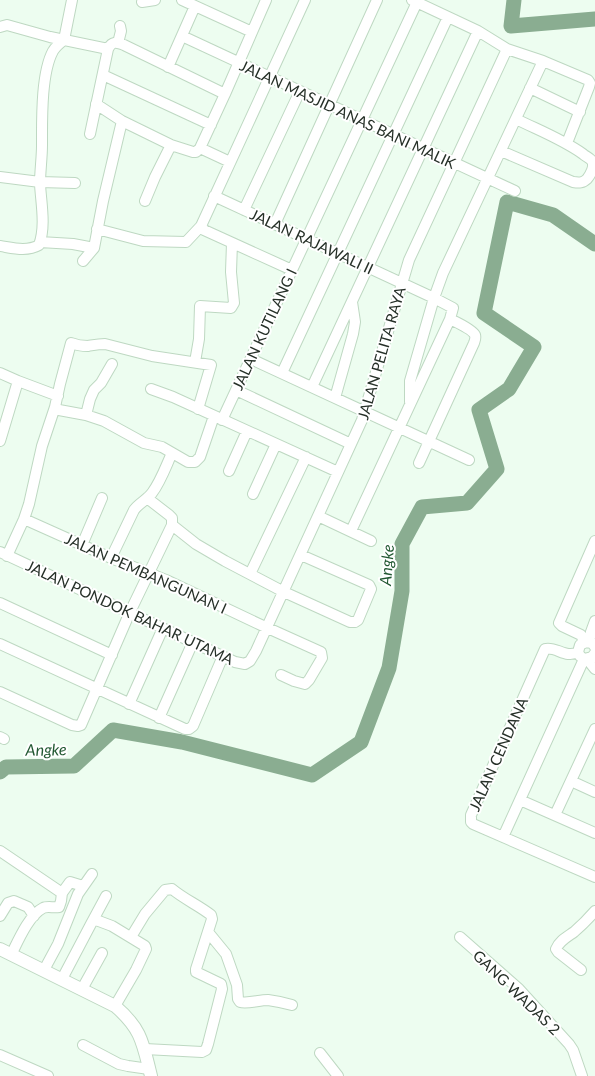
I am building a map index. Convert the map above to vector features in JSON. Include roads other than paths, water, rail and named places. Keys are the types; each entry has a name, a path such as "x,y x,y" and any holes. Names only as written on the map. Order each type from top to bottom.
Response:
{"main road":[{"path":"5,952 115,1006 125,1014 140,1035 149,1070"}],"street":[{"path":"0,246 21,249 36,247 41,239 41,129 46,76 53,51 64,40 72,0"},
{"path":"142,2 156,0"},
{"path":"182,0 252,32"},
{"path":"97,229 142,241 186,242 201,226 305,0"},
{"path":"275,224 378,0"},
{"path":"96,104 122,121 171,144 196,152 200,148 239,63 264,1"},
{"path":"415,1 478,31 508,48 588,80 590,88 567,143"},
{"name":"JALAN KUTILANG I","path":"172,453 188,462 197,461 200,457 218,418 236,390 251,359 415,1"},
{"path":"168,67 195,6"},
{"path":"282,373 448,17"},
{"path":"0,27 7,25 16,29 108,49"},
{"path":"118,43 121,31 120,26"},
{"path":"312,387 478,31"},
{"name":"JALAN MASJID ANAS BANI MALIK","path":"182,36 515,191"},
{"path":"90,134 108,49 110,44 113,43 118,43 225,94"},
{"name":"JALAN PELITA RAYA","path":"253,656 365,412 409,260 508,48"},
{"path":"410,406 410,381 443,273 543,61"},
{"path":"103,75 211,125"},
{"path":"530,88 580,112"},
{"path":"244,210 300,91"},
{"path":"501,151 573,182 583,182 593,170 594,165 592,161 567,143 516,120"},
{"path":"83,261 94,248 102,201 122,121"},
{"path":"145,201 171,144"},
{"path":"200,148 230,162"},
{"path":"0,177 40,182 75,183"},
{"name":"JALAN RAJAWALI II","path":"214,196 434,298 453,308 450,318"},
{"path":"201,226 204,230 292,270"},
{"path":"40,242 73,244 94,248"},
{"path":"195,362 199,339 200,306 231,308 234,303 231,272 232,243"},
{"path":"335,398 353,334 355,322 352,302"},
{"path":"351,531 450,318 474,333 474,343 419,463"},
{"path":"339,330 353,334"},
{"path":"3,556 24,519 29,504 42,446 55,408 71,343 83,346 105,344 152,356 211,365 198,409"},
{"path":"251,359 469,460"},
{"path":"86,415 94,390 101,383 112,364"},
{"path":"0,373 58,396"},
{"path":"0,441 18,381"},
{"path":"151,390 173,397 338,472"},
{"path":"236,390 351,444"},
{"path":"55,408 104,421 144,443 162,447 172,453 154,490 134,510 110,558"},
{"path":"229,471 247,431"},
{"path":"253,494 276,444"},
{"path":"250,574 306,457"},
{"path":"82,545 102,498"},
{"path":"0,692 72,725 81,725 130,612 172,525 170,515 147,498"},
{"path":"318,516 371,540"},
{"name":"JALAN PEMBANGUNAN I","path":"24,519 110,558 166,580 321,652 322,658 305,684 281,675"},
{"path":"172,525 196,544 284,592 350,622 358,620 371,589 369,585 301,554"},
{"path":"594,547 559,623 581,635 591,664 595,669"},
{"name":"JALAN PONDOK BAHAR UTAMA","path":"3,556 130,612 235,662 245,664 253,656"},
{"path":"0,602 112,655"},
{"path":"503,837 588,651 595,621"},
{"path":"129,704 163,628"},
{"path":"159,718 193,642"},
{"path":"0,644 184,729 193,726 223,656"},
{"name":"JALAN CENDANA","path":"588,651 569,655 549,648 544,649 471,815 471,822 595,877"},
{"path":"555,815 571,781 592,747 595,730"},
{"path":"571,781 595,792"},
{"path":"520,800 595,833"},
{"path":"1,853 62,893"},
{"path":"44,970 58,944 78,894 92,874"},
{"path":"5,952 34,916 44,907 59,907 62,893 70,882 83,886"},
{"path":"131,937 145,914 165,890 172,889 182,898 211,915 212,919 196,972 221,984 222,989 206,1050 202,1052 145,1050"},
{"path":"62,979 106,896"},
{"path":"0,916 8,903 14,901 28,907 34,916"},
{"path":"581,970 556,949 557,945 594,914"},
{"path":"92,922 96,920 112,926 145,946 146,949 115,1006"},
{"path":"207,933 226,954 240,1002 268,1000 292,1005"},
{"name":"GANG WADAS 2","path":"460,937 519,989 569,1044 582,1076"},
{"path":"82,989 102,953"},
{"path":"83,1045 119,1064 149,1070"},
{"path":"320,1053 338,1076"},
{"path":"0,1056 48,1076"}],"waterway":[{"name":"Angke","path":"514,0 511,26 595,19"},
{"name":"Angke","path":"0,772 6,767 74,766 113,730 182,742 312,775 361,742 389,668 402,591 402,544 422,507 467,503 497,469 479,410 509,389 534,347 484,313 507,202 553,215 595,244"}]}
